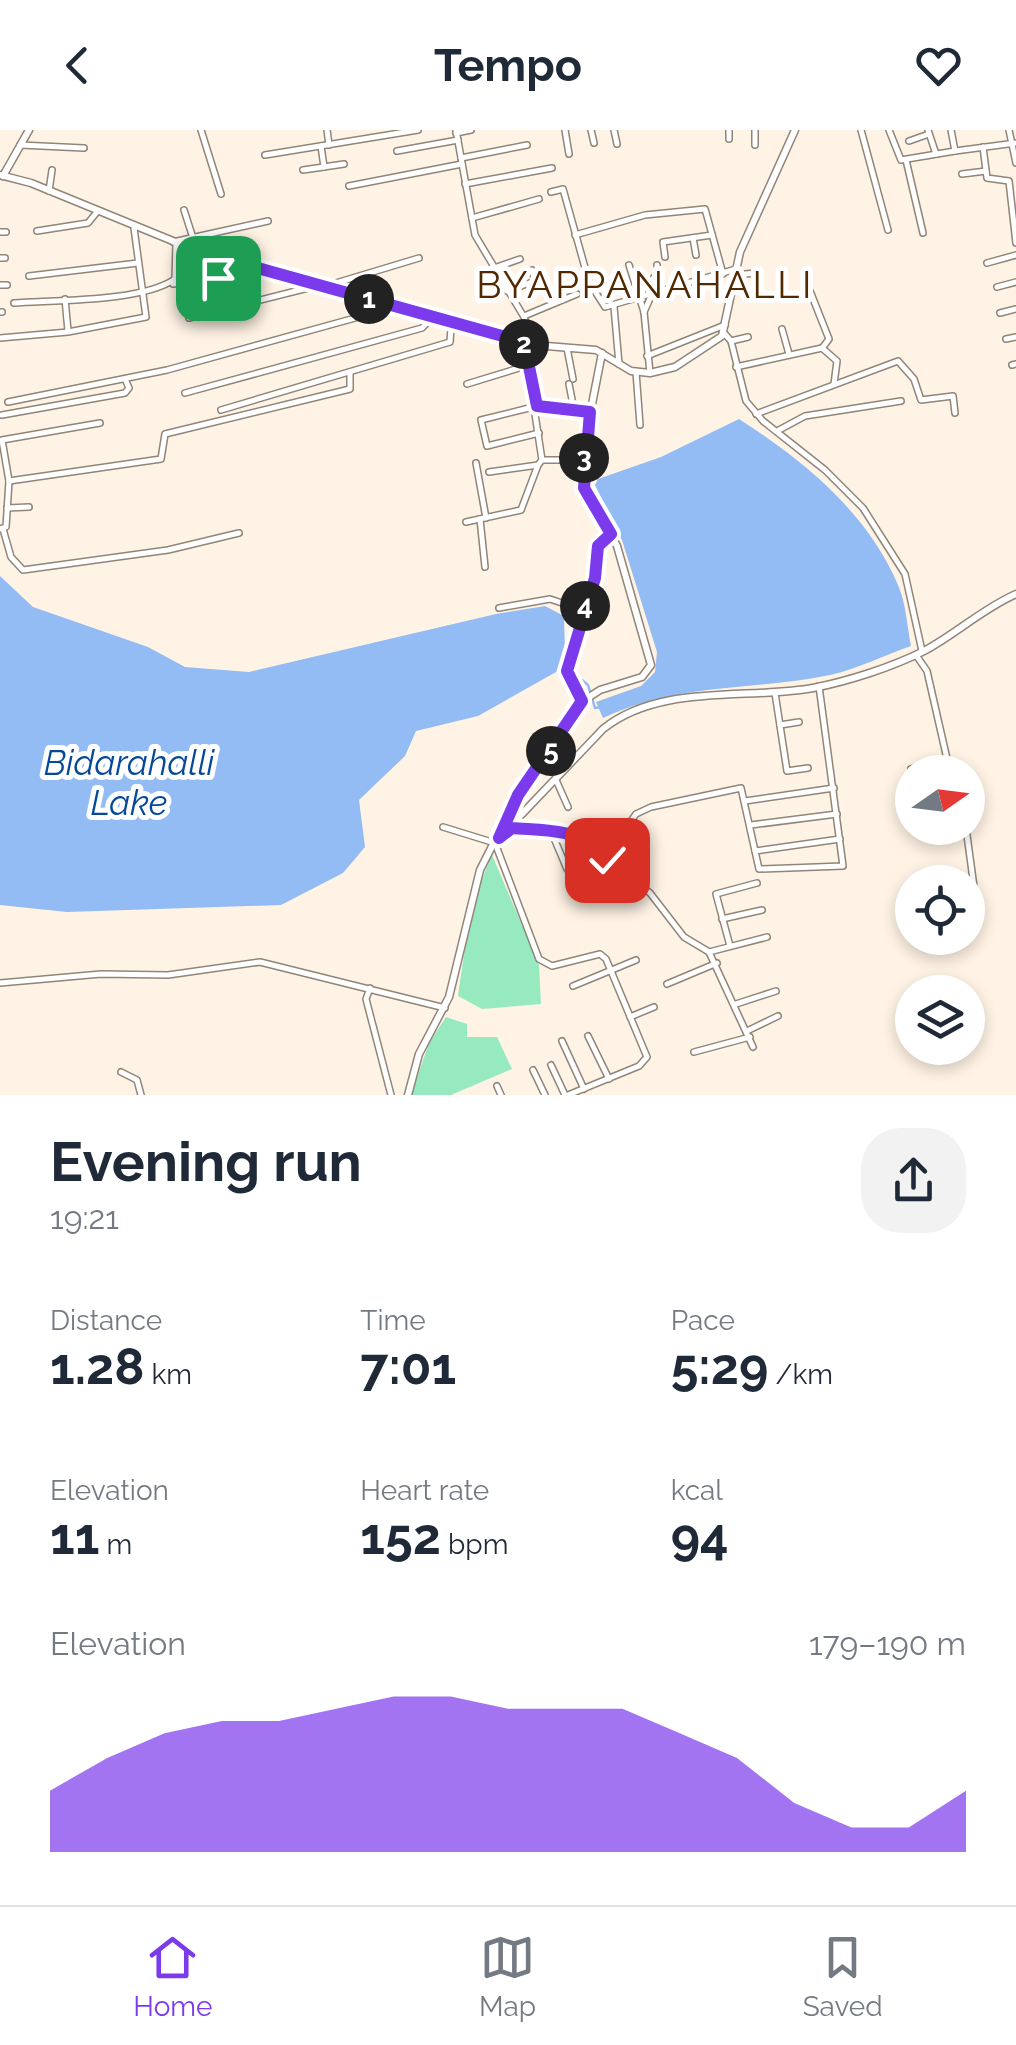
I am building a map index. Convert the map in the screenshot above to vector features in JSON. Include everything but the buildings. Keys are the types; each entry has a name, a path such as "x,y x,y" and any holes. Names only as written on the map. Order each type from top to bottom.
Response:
{"street":[{"path":"29,130 1,176 49,191 174,243 243,264 534,345 602,353 619,366 636,372 650,373 697,356 726,328"},
{"path":"201,130 221,194"},
{"path":"324,167 328,130"},
{"path":"265,155 418,130"},
{"path":"397,151 471,130"},
{"path":"565,130 569,154"},
{"path":"591,130 594,143"},
{"path":"614,130 617,144"},
{"path":"728,130 729,139"},
{"path":"754,130 755,145"},
{"path":"783,130 794,134 747,234 736,272 726,328 736,367 746,401 756,414 863,508 909,586 919,653 927,671 946,755"},
{"path":"862,130 888,230"},
{"path":"889,130 896,155 906,160 1014,143"},
{"path":"950,130 955,151"},
{"path":"1010,130 1016,163"},
{"path":"909,141 929,132 936,154"},
{"path":"456,134 472,218 492,268 524,317 534,345"},
{"path":"349,186 527,144"},
{"path":"20,146 84,148"},
{"path":"983,147 990,181 1008,181 1016,240"},
{"path":"906,160 923,233"},
{"path":"304,170 344,164"},
{"path":"465,184 552,168"},
{"path":"49,191 52,170"},
{"path":"962,174 986,171"},
{"path":"551,192 563,190 590,286 602,305 614,307 736,272 754,273 758,285"},
{"path":"472,218 539,199"},
{"path":"576,235 645,214 705,209 723,274"},
{"path":"184,210 193,238"},
{"path":"37,231 88,224 96,212"},
{"path":"174,243 268,222"},
{"path":"0,338 68,332 146,316 134,228"},
{"path":"664,258 663,242 712,236"},
{"path":"693,238 696,255"},
{"path":"168,284 176,279 174,243"},
{"path":"987,262 1016,255"},
{"path":"325,287 419,258"},
{"path":"492,268 520,259"},
{"path":"30,276 138,263"},
{"path":"14,303 142,291 236,276 243,264"},
{"path":"644,312 652,294 650,282 658,273 656,264"},
{"path":"629,265 644,312 650,373"},
{"path":"507,291 535,281 532,270"},
{"path":"997,287 1016,282"},
{"path":"189,318 308,288 311,283"},
{"path":"736,367 822,348 829,339 810,291"},
{"path":"524,317 577,294"},
{"path":"65,299 68,332"},
{"path":"8,402 125,379 395,307"},
{"path":"614,307 619,366"},
{"path":"1000,313 1016,309"},
{"path":"185,393 422,328 434,316"},
{"path":"222,410 450,342 450,328 457,322"},
{"path":"647,356 726,328"},
{"path":"782,329 790,354"},
{"path":"731,340 748,337"},
{"path":"1006,339 1016,337"},
{"path":"466,522 521,510 540,462 537,406 524,342"},
{"path":"567,348 574,410"},
{"path":"822,348 837,361 834,384"},
{"path":"408,1095 419,1054 444,1008 472,894 518,795 586,698 642,677 651,662 611,534 584,488 590,412 602,353"},
{"path":"756,414 903,362 921,400 953,396 955,413"},
{"path":"467,384 530,364"},
{"path":"9,480 161,458 165,434 350,389 350,372"},
{"path":"636,372 640,425"},
{"path":"2,415 125,393 129,388 125,379"},
{"path":"778,431 805,416 902,401"},
{"path":"540,432 488,446 481,420 537,406 590,412"},
{"path":"100,423 2,440 9,480 2,529 11,557 23,570 168,550 240,533"},
{"path":"489,472 573,460"},
{"path":"476,462 485,567"},
{"path":"7,508 29,506"},
{"path":"586,698 567,671 595,578 598,546 611,534"},
{"path":"497,840 608,725 625,716 704,695 820,686 919,653 1016,594"},
{"path":"499,608 550,599 584,610"},
{"path":"512,828 594,841 657,805 740,788 761,870 843,866 820,686"},
{"path":"775,690 787,771 808,768"},
{"path":"780,724 799,722"},
{"path":"556,780 568,806"},
{"path":"745,801 834,788"},
{"path":"750,825 837,814"},
{"path":"443,827 497,840"},
{"path":"550,831 567,869"},
{"path":"497,840 539,959 552,966 600,954 645,1048 646,1062 566,1095 550,1065"},
{"path":"755,852 840,840"},
{"path":"594,841 607,860 650,892 684,936 709,952 753,1046"},
{"path":"730,946 718,892 757,883"},
{"path":"722,919 762,910"},
{"path":"709,952 766,937"},
{"path":"573,986 636,960"},
{"path":"0,983 101,974 168,975 260,962 444,1008"},
{"path":"667,984 717,963"},
{"path":"370,988 366,999 391,1095"},
{"path":"736,1004 776,990"},
{"path":"630,1017 654,1006"},
{"path":"694,1052 748,1034 778,1016"},
{"path":"588,1036 609,1079"},
{"path":"562,1040 584,1089"},
{"path":"534,1070 545,1095"},
{"path":"121,1072 137,1080 141,1095"},
{"path":"497,1086 502,1095"}],"green space":[{"path":"492,855 539,965 541,1004 482,1009 458,996 474,906"},
{"path":"446,1017 467,1024 467,1037 497,1037 512,1069 451,1095 411,1095 429,1043"}],"water":[{"path":"739,419 810,471 869,534 901,592 911,646 830,675 659,698 603,718 596,702 641,686 655,672 657,652 622,540 595,485 598,479 661,457"},
{"name":"Bidarahalli Lake","path":"0,576 33,607 148,647 185,667 249,672 545,606 564,616 565,653 556,672 478,716 416,731 405,756 359,800 365,847 343,873 281,905 67,912 0,905"}],"waterway":[{"path":"571,671 588,685 595,708 601,707"}],"district":[{"name":"BYAPPANAHALLI","path":"645,285"}],"route":[{"path":"218,278 236,276 243,264 524,342 537,406 590,412 584,488 611,534 598,546 595,578 577,627 567,671 571,686 582,701 543,764 518,795 499,838 512,828 563,833 590,839 607,860"}]}
